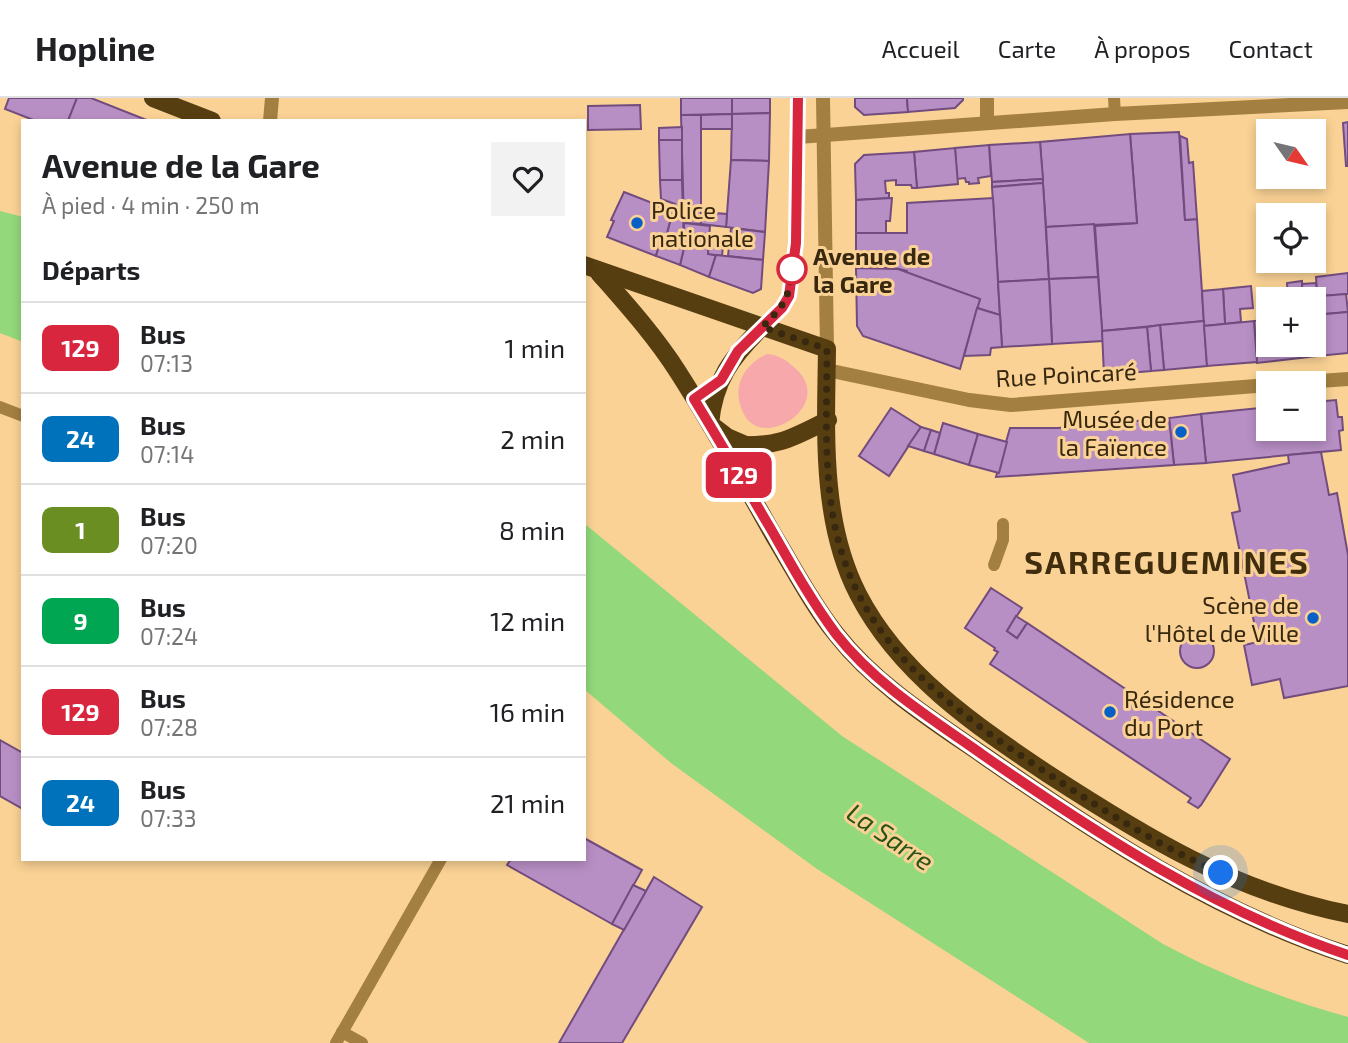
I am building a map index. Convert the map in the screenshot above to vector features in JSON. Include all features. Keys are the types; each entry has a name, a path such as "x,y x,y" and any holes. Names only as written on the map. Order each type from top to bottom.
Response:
{"main road":[{"path":"153,98 207,119"},
{"path":"591,267 827,349 829,469 834,525 849,573 857,594 874,622 938,694 962,715 1129,826 1177,854 1242,883 1348,914"},
{"path":"591,267 651,333 722,445 810,597 837,636 884,682 926,716 1142,859 1234,908 1348,955"},
{"path":"709,424 712,403 721,380 738,351 762,327"},
{"path":"694,399 721,380"},
{"path":"722,445 765,446 782,442 828,420"},
{"path":"709,424 727,437 748,446"}],"street":[{"path":"270,119 272,98"},
{"path":"762,327 782,308 789,296 796,243 798,98"},
{"path":"823,98 827,349"},
{"path":"987,98 987,122"},
{"path":"798,137 987,122 1348,102"},
{"name":"Rue Poincaré","path":"827,370 969,400 1011,405 1256,386"},
{"path":"1326,381 1348,379"}],"lane":[{"path":"1114,98 1115,114"},
{"path":"0,407 21,415"},
{"path":"994,565 1003,540 1003,524"},
{"path":"362,1043 339,1038 440,861"}],"shaded area":[{"path":"767,354 782,358 795,368 805,382 807,395 802,408 793,418 767,428 755,425 745,416 739,388 745,372"}],"water":[{"path":"0,211 21,216 21,341 0,333"},
{"name":"La Sarre","path":"586,525 842,736 1163,944 1253,985 1348,1017 1348,1043 1089,1043 817,869 671,763 586,691"}],"building":[{"path":"9,98 77,98 69,119 31,119 5,109"},
{"path":"77,98 91,98 144,119 69,119"},
{"path":"681,98 732,98 732,114 681,115"},
{"path":"732,98 770,98 770,113 732,114"},
{"path":"855,98 907,98 908,112 864,115 855,107"},
{"path":"907,98 963,100 955,108 908,112"},
{"path":"640,105 641,129 588,130 588,106"},
{"path":"770,113 769,161 731,160 732,114"},
{"path":"732,114 732,129 701,129 701,115"},
{"path":"681,115 701,115 701,224 684,223"},
{"path":"1348,122 1348,166 1346,166 1343,123"},
{"path":"682,127 682,140 659,140 659,128"},
{"path":"1179,132 1185,220 1197,219 1204,321 1102,331 1095,226 1137,223 1130,134"},
{"path":"1130,134 1137,223 1046,227 1040,142"},
{"path":"1180,136 1187,139 1189,163 1193,162 1197,219 1185,220"},
{"path":"659,140 682,140 682,180 660,180"},
{"path":"1040,142 1043,179 992,182 989,145"},
{"path":"989,145 991,176 978,178 979,183 969,184 965,178 957,179 955,148"},
{"path":"955,148 958,184 917,188 914,152"},
{"path":"914,152 917,188 912,188 911,185 896,185 896,180 885,181 889,198 856,200 855,164 864,155"},
{"path":"731,160 769,161 765,232 726,227"},
{"path":"1043,179 1043,183 992,187 992,182"},
{"path":"660,180 682,180 684,248 665,240 675,204 661,199"},
{"path":"1043,183 1049,279 998,282 992,187"},
{"path":"624,192 673,211 665,240 661,239 656,256 607,237 614,221 611,220"},
{"path":"892,198 886,233 856,233 856,200"},
{"path":"993,198 1000,315 977,308 980,299 907,271 895,268 856,268 856,233 907,233 907,203"},
{"path":"701,212 727,214 726,227 701,224"},
{"path":"684,223 710,226 708,254 716,255 709,277 680,265 684,248"},
{"path":"1094,224 1098,277 1049,279 1046,227"},
{"path":"731,228 765,232 763,260 728,256"},
{"path":"709,236 724,237 722,256 708,254"},
{"path":"661,239 684,248 680,265 656,256"},
{"path":"716,255 763,260 761,289 753,293 709,277"},
{"path":"856,268 898,269 980,299 960,369 863,336 857,326"},
{"path":"1348,273 1348,294 1326,296 1326,287 1317,287 1316,277"},
{"path":"1098,277 1103,341 1052,344 1049,279"},
{"path":"1049,279 1052,344 1002,347 998,282"},
{"path":"1302,281 1302,287 1287,287 1287,283"},
{"path":"1316,283 1316,287 1302,287 1302,284"},
{"path":"1251,286 1253,308 1240,309 1241,322 1225,324 1223,289"},
{"path":"1223,289 1225,324 1204,326 1202,291"},
{"path":"1346,294 1348,312 1326,314 1326,296"},
{"path":"977,308 1000,315 1002,347 991,348 990,355 964,356"},
{"path":"1348,312 1348,353 1326,355 1326,314"},
{"path":"1204,321 1207,366 1164,370 1160,325"},
{"path":"1254,321 1257,362 1207,366 1204,326"},
{"path":"1160,325 1164,370 1151,371 1147,327"},
{"path":"1147,327 1151,371 1104,375 1102,331"},
{"path":"1257,357 1308,357 1257,363"},
{"path":"1336,400 1338,417 1342,417 1343,430 1339,431 1341,450 1206,463 1201,414 1256,408 1256,441 1326,441 1326,401"},
{"path":"891,408 921,427 889,476 859,456"},
{"path":"1201,414 1206,463 1174,465 1169,418"},
{"path":"1169,418 1174,465 996,477 1010,428 1058,428"},
{"path":"943,423 978,434 969,465 934,454"},
{"path":"921,427 931,430 924,451 908,446"},
{"path":"931,430 940,433 934,454 924,451"},
{"path":"978,434 1007,442 999,473 969,465"},
{"path":"1321,452 1329,495 1337,493 1348,555 1348,686 1284,698 1280,679 1252,685 1244,645 1258,642 1232,513 1240,511 1233,475 1289,463 1288,455"},
{"name":"Résidence du Port","path":"991,588 1022,608 1007,631 1017,638 1027,623 1230,759 1198,808 1188,802 1191,798 990,664 998,652 965,628"},
{"path":"1016,616 1027,623 1017,638 1007,631"},
{"path":"1197,634 1209,639 1214,651 1209,663 1197,668 1185,663 1180,651 1185,639"},
{"path":"0,740 21,752 21,808 0,796"},
{"path":"586,839 642,870 612,924 507,865 510,861 586,861"},
{"path":"654,877 702,907 622,1043 559,1043"},
{"path":"633,885 646,891 624,930 612,924"}],"bus line":[{"name":"129","path":"798,98 796,243 789,296 782,308 738,351 721,380 694,399 810,597 837,636 884,682 926,716 1004,769 1142,859 1188,885 1282,929 1348,955"}],"place":[{"name":"Police nationale","path":"637,223"},
{"name":"Avenue de la Gare","path":"792,269"},
{"name":"Musée de la Faïence","path":"1181,432"},
{"name":"Scène de l'Hôtel de Ville","path":"1313,618"},
{"name":"Résidence du Port","path":"1110,712"}],"district":[{"name":"SARREGUEMINES","path":"1167,561"}],"route":[{"path":"792,269 789,296 782,308 762,327 827,349 829,469 834,525 857,594 874,622 916,671 962,715 1129,826 1177,854 1221,873"}]}
